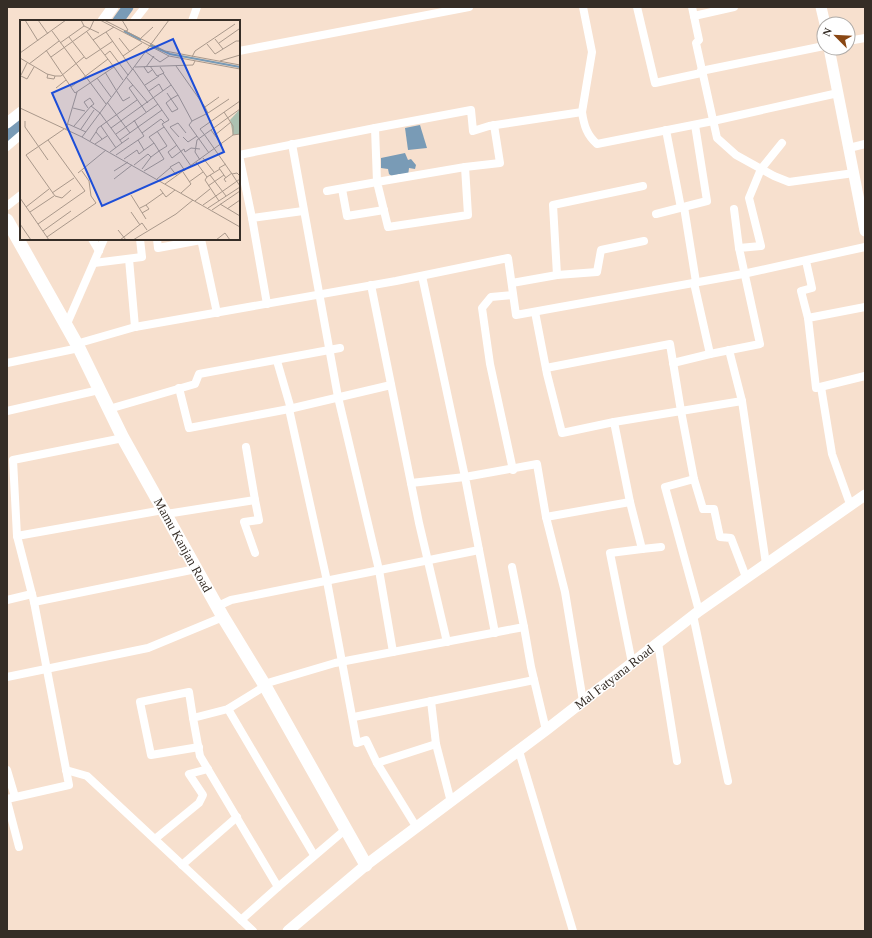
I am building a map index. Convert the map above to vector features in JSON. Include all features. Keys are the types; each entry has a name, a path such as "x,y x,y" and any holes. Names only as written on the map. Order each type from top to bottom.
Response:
{"main road":[{"path":"104,20 113,7"},
{"path":"831,56 848,148 862,202 865,231"},
{"path":"7,123 20,113"},
{"name":"Mamu Kanjan Road","path":"7,220 78,346 123,438 164,512 220,612 265,685 366,865"},
{"name":"Mal Fatyana Road","path":"288,931 366,865 519,751 696,613 850,504 865,495"}],"street":[{"path":"135,20 145,7"},
{"path":"192,20 197,7"},
{"path":"240,51 469,7"},
{"path":"583,7 592,52 582,112 588,136 597,144 713,121 838,93"},
{"path":"637,7 655,83 816,48"},
{"path":"692,7 699,40 696,43 701,72 717,138 736,155 774,176 789,182 854,173"},
{"path":"694,16 734,7"},
{"path":"240,155 471,110 473,131 494,125 582,112"},
{"path":"656,214 707,201 694,124"},
{"path":"327,191 465,167 500,164 494,125"},
{"path":"375,128 377,182 388,227 468,215 465,167"},
{"path":"666,130 683,208 695,282 710,354"},
{"path":"7,147 20,136"},
{"path":"740,248 761,246 749,198 761,169 782,143"},
{"path":"292,144 318,295 338,397 379,570 393,652"},
{"path":"848,148 865,144"},
{"path":"240,160 267,304"},
{"path":"557,275 553,205 643,186"},
{"path":"342,189 347,216 384,210"},
{"path":"7,206 20,196"},
{"path":"673,363 760,344 744,274 734,209"},
{"path":"252,218 303,211"},
{"path":"93,240 99,252"},
{"path":"66,326 104,240"},
{"path":"94,263 142,257 140,240"},
{"path":"157,240 158,248 201,240 217,313"},
{"path":"512,283 557,275 596,272 601,250 644,241"},
{"path":"7,363 78,346 135,327 422,276 508,258 516,315 744,274 806,262 865,248"},
{"path":"129,259 135,327"},
{"path":"806,262 812,288 801,291 808,318 816,388 865,376"},
{"path":"422,276 465,477 495,633"},
{"path":"371,285 411,483 447,642"},
{"path":"513,470 490,364 482,308 491,297 514,295"},
{"path":"808,318 865,307"},
{"path":"535,312 546,368 562,434 614,422 742,401"},
{"path":"546,368 670,344 694,479 704,508 714,509 720,537 731,538 746,577"},
{"path":"109,409 195,384 199,374 277,361 340,348"},
{"path":"729,350 742,401 766,564"},
{"path":"277,361 290,409 327,581 341,662 354,717 357,743 366,740 377,762 417,828"},
{"path":"180,388 188,428 290,409 391,385"},
{"path":"821,387 832,454 850,504"},
{"path":"7,411 99,390"},
{"path":"614,422 630,502 642,549"},
{"path":"10,799 69,785 33,598 17,536 10,461 123,438"},
{"path":"246,447 259,520 244,522 255,553"},
{"path":"411,483 513,470 537,464 546,517 565,592 583,701"},
{"path":"694,479 665,487 696,613 728,781"},
{"path":"17,536 164,512 255,500"},
{"path":"546,517 630,502"},
{"path":"632,663 610,553 661,547"},
{"path":"7,677 148,648 220,612 231,600 479,550"},
{"path":"512,567 534,680 546,730"},
{"path":"7,600 33,598 196,569"},
{"path":"193,718 228,709 265,685 341,662 524,627"},
{"path":"658,643 677,761"},
{"path":"354,717 534,680"},
{"path":"198,747 151,755 140,702 189,692 200,756 278,886"},
{"path":"431,701 436,744 451,802"},
{"path":"228,709 314,855"},
{"path":"377,762 436,744"},
{"path":"519,751 573,931"},
{"path":"155,839 199,803 203,795 189,774 208,769"},
{"path":"7,770 10,799 19,847"},
{"path":"66,770 87,776 253,931"},
{"path":"182,865 237,817"},
{"path":"241,920 346,828"}],"water":[{"path":"420,125 427,148 408,150 405,128"},
{"path":"405,153 408,160 411,159 416,165 415,169 409,168 408,176 399,174 393,177 389,174 388,169 381,168 381,158"}],"waterway":[{"path":"119,20 128,7"},
{"path":"7,136 20,124"}]}
